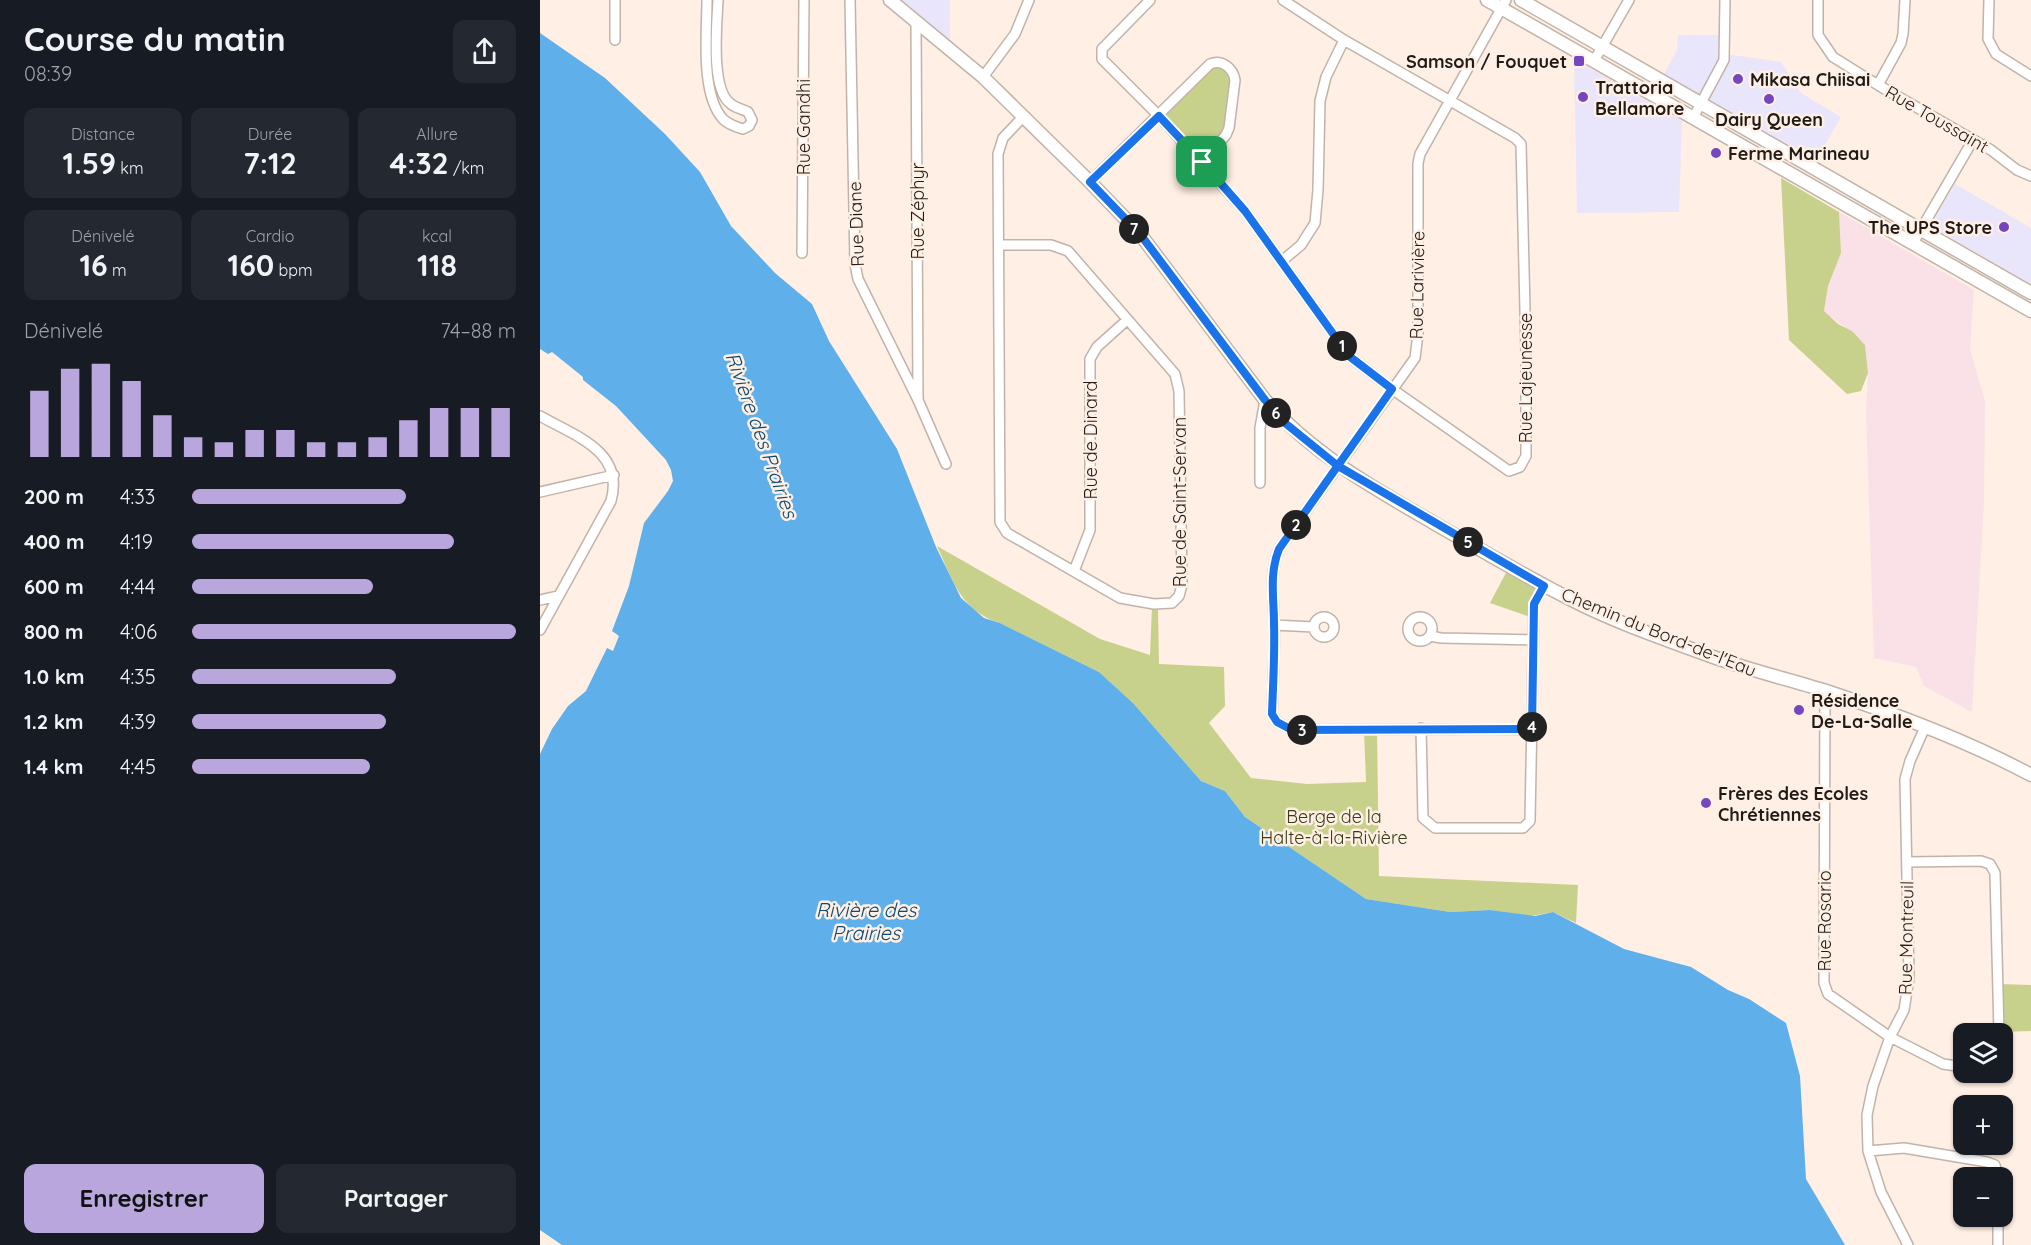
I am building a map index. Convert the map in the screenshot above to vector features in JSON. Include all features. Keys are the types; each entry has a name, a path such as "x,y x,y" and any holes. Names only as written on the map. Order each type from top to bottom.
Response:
{"street":[{"path":"615,0 615,40"},
{"path":"707,0 707,68 710,90 722,118 732,126 743,129 752,120 748,112 731,104 720,86 717,55 718,0"},
{"name":"Rue Gandhi","path":"802,253 804,0"},
{"name":"Rue Diane","path":"850,0 855,264 858,279 918,400 946,464"},
{"name":"Chemin du Bord-de-l'Eau","path":"890,0 983,77 1140,234 1265,400 1285,423 1338,466 1577,603 1703,653 1780,679 1825,691 1990,752 2031,775"},
{"path":"983,77 1015,34 1029,0"},
{"name":"Rue Lajeunesse","path":"1150,0 1102,49 1102,59 1159,116 1245,211 1349,356 1509,471 1520,467 1526,456 1521,144 1515,138 1344,40 1283,0"},
{"path":"1487,0 1504,4 1594,61 2031,311"},
{"path":"1521,0 2031,293"},
{"path":"1594,61 1629,0"},
{"path":"1693,118 1724,60 1725,0"},
{"name":"Rue Toussaint","path":"1818,0 1818,35 1833,57 1991,150 2017,170 2031,176"},
{"path":"1878,85 1904,34 1905,0"},
{"path":"1989,0 1988,39 1996,54 2031,76"},
{"name":"Rue Larivière","path":"1504,4 1424,146 1418,163 1418,334 1415,358 1279,549 1275,559 1272,571 1274,626 1272,714 1277,722 1292,730 1532,729"},
{"name":"Rue Zéphyr","path":"915,22 918,400"},
{"path":"1282,261 1301,245 1315,223 1320,101 1326,78 1344,40"},
{"path":"1090,182 1210,64 1216,61 1222,62 1234,74 1235,80 1229,128 1226,135 1202,162"},
{"name":"Rue de Saint-Servan","path":"999,245 1051,245 1068,251 1175,374 1179,391 1182,585 1179,596 1172,603 1154,604 1120,598 1007,532 1000,522 998,154 1003,138 1023,117"},
{"path":"1913,243 1973,140"},
{"name":"Rue de Dinard","path":"1074,572 1090,530 1090,359 1097,347 1127,320"},
{"path":"1260,483 1260,428 1265,400"},
{"path":"540,416 597,449 605,456 614,475 611,501 540,630"},
{"path":"540,492 614,475"},
{"path":"1421,728 1423,818 1435,828 1523,828 1530,821 1534,604 1544,586"},
{"path":"540,600 558,596"},
{"path":"1274,626 1314,627"},
{"path":"1430,636 1532,640"},
{"name":"Rue Rosario","path":"1825,691 1824,983 1828,994 1890,1037 1943,1064 1953,1065"},
{"name":"Rue Montreuil","path":"1908,1245 1881,1192 1868,1151 1867,1115 1873,1086 1890,1037 1904,1010 1909,978 1905,779 1924,727"},
{"path":"1906,862 1981,861 1990,864 1995,873 2000,1023"},
{"path":"1868,1151 1904,1148 1987,1162 1995,1167"},
{"path":"1998,1227 1998,1245"}],"shaded area":[{"path":"890,0 950,0 950,49"},
{"path":"1678,35 1719,35 1718,53 1781,62 1801,93 1841,117 1816,160 1664,74 1677,50"},
{"path":"1574,59 1682,121 1679,212 1577,213"},
{"path":"1955,184 2031,228 2031,284 1939,231 1934,219"},
{"path":"1839,212 1974,290 1970,349 1985,401 1984,502 1972,712 1924,686 1916,667 1874,658 1866,412 1868,373 1865,345 1852,332 1824,312 1828,286 1841,253"}],"green space":[{"path":"1216,61 1234,74 1229,128 1202,162 1159,116"},
{"path":"1781,178 1839,212 1841,253 1828,286 1824,311 1838,324 1852,331 1865,345 1868,373 1861,391 1847,394 1789,340"},
{"name":"Berge de la Halte-à-la-Rivière","path":"937,546 1100,639 1150,655 1152,607 1158,608 1159,664 1224,667 1225,706 1209,723 1251,778 1307,784 1366,782 1364,730 1377,729 1379,876 1578,885 1576,923 1553,912 1531,916 1490,910 1450,912 1366,899 1245,817 1225,791 1201,781 1133,703 1099,672 976,610 967,602 953,582"},
{"path":"1509,567 1544,586 1533,618 1490,603"},
{"path":"1998,984 2031,985 2031,1031 2013,1032 2013,1023 1999,1023"}],"water":[{"name":"Rivière des Prairies","path":"540,33 605,78 665,134 700,172 731,226 775,273 812,304 829,341 897,449 936,547 961,598 984,618 1000,623 1099,672 1133,703 1201,781 1225,791 1245,817 1366,899 1450,912 1490,910 1535,916 1553,912 1624,949 1691,967 1728,990 1749,999 1786,1023 1800,1076 1806,1179 1845,1245 562,1245 540,1230 540,754 552,729 568,706 586,691 607,648 613,651 619,636 612,631 629,586 644,523 673,481 666,460 616,406 552,352 548,354 540,349"}],"place":[{"name":"Samson / Fouquet","path":"1579,61"},
{"name":"Mikasa Chiisai","path":"1738,79"},
{"name":"Trattoria Bellamore","path":"1583,97"},
{"name":"Dairy Queen","path":"1769,99"},
{"name":"Ferme Marineau","path":"1716,153"},
{"name":"The UPS Store","path":"2004,227"},
{"name":"Résidence De-La-Salle","path":"1799,710"},
{"name":"Frères des Ecoles Chrétiennes","path":"1706,803"}],"route":[{"path":"1202,162 1159,116 1090,182 1140,234 1265,400 1285,423 1338,466 1544,586 1534,604 1532,729 1292,730 1277,722 1272,714 1274,626 1272,571 1275,559 1279,549 1338,466 1392,389 1349,356 1245,211 1202,162"}]}
